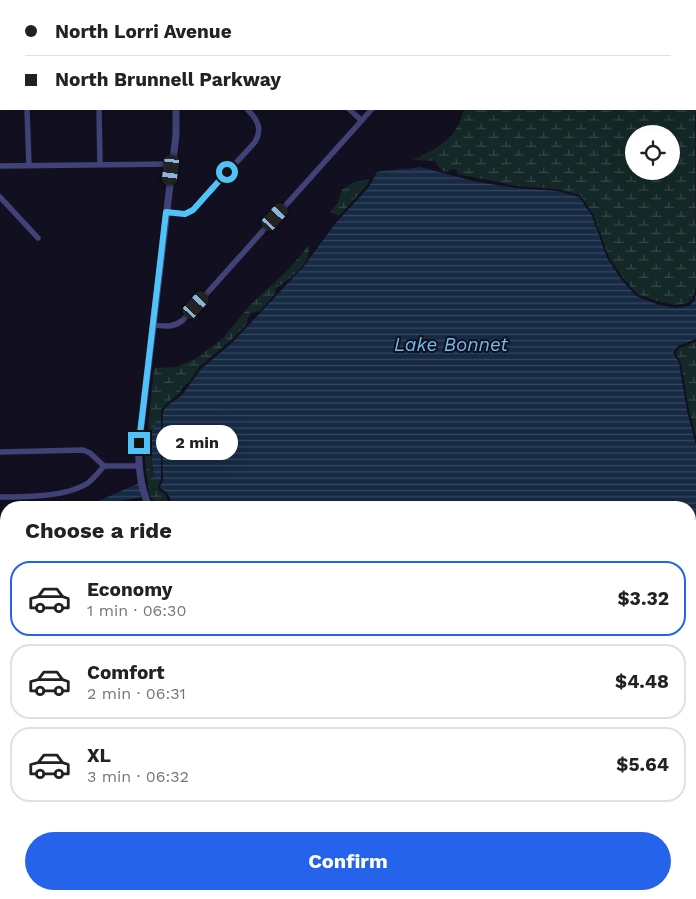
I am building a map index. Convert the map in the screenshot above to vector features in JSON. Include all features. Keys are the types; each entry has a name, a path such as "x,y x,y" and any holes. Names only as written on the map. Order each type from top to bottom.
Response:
{"street":[{"path":"27,110 29,166"},
{"path":"99,110 100,165"},
{"path":"147,501 141,483 139,466 140,431 176,135 176,110"},
{"path":"166,212 185,214 193,210 255,142 259,130 258,123 248,110"},
{"path":"349,110 361,120"},
{"path":"153,325 171,326 183,320 371,110"},
{"path":"0,166 172,164"},
{"path":"0,197 38,238"},
{"path":"0,452 82,450 90,453 104,466 139,466"},
{"path":"0,497 32,496 73,489 88,482 104,466"}],"green space":[{"path":"464,110 695,110 696,287 692,299 688,303 676,305 637,294 623,278 609,257 593,214 580,195 557,189 517,186 457,174 457,171 453,169 447,172 442,171 435,161 413,160 438,147 453,133"},
{"path":"370,179 367,185 339,216 330,212 337,204 342,190 352,183"},
{"path":"310,244 306,261 299,270 276,288 275,294 260,311 251,313 247,324 199,367 189,382 181,389 180,393 161,410 161,419 151,432 151,458 154,479 161,480 158,485 159,490 165,494 168,501 154,501 149,496 145,459 154,368 176,367 195,359 223,338 251,304 288,270"},
{"path":"696,342 696,436 689,410 681,363 676,353 679,348"}],"water":[{"name":"Lake Bonnet","path":"420,167 477,182 557,191 579,197 592,216 607,258 621,279 636,296 659,305 676,308 689,306 694,301 696,295 696,339 678,346 673,353 679,363 687,411 696,445 696,501 171,501 168,494 160,486 163,481 163,411 182,395 201,369 232,343 304,266 335,224 369,187 377,172"},
{"path":"161,419 161,480 154,479 150,448 154,426"},
{"path":"139,483 142,497 120,501 99,501"}],"route":[{"path":"139,443 166,212 185,214 193,210 227,172"}]}
